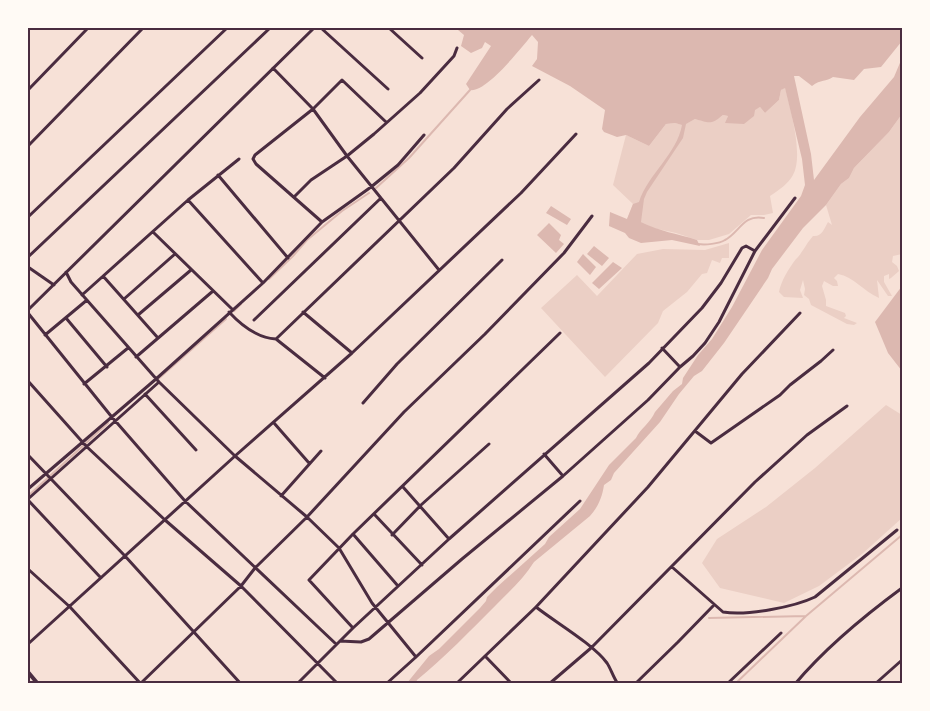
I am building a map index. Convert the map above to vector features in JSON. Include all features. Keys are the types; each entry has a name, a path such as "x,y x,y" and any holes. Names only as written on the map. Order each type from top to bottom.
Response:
{"street":[{"path":"28,90 88,28"},
{"path":"28,146 143,28"},
{"path":"28,217 227,28"},
{"path":"28,257 270,28"},
{"path":"314,28 66,272 28,312 84,384 185,501 336,644"},
{"path":"321,28 388,89"},
{"path":"389,28 422,58"},
{"path":"294,197 311,180 347,156 426,87 454,56 457,48"},
{"path":"273,68 313,109 372,189 439,270"},
{"path":"322,222 254,162 255,156 313,109 342,80 386,122"},
{"path":"276,339 454,168 506,109 539,80"},
{"path":"28,644 235,456 352,353 521,194 576,134"},
{"path":"113,418 145,394 230,310 263,283 322,222 372,189 398,165 424,135"},
{"path":"82,295 188,200 239,158"},
{"path":"218,175 288,258"},
{"path":"254,320 381,198"},
{"path":"340,640 361,642 368,639 564,476 648,400 704,343 719,322 755,251 794,198"},
{"path":"188,200 263,283"},
{"path":"28,569 70,607 140,683 241,586 255,568 306,517 404,412 485,334 564,253 592,216"},
{"path":"152,232 212,291 230,310 239,323 267,339 276,339 325,378"},
{"path":"297,684 340,640 449,539 544,454 628,383 702,308 721,283 742,248 746,246 755,251"},
{"path":"124,300 175,254"},
{"path":"363,403 397,364 502,260"},
{"path":"28,267 54,285"},
{"path":"138,315 191,270"},
{"path":"66,272 71,282 82,295 158,380 235,456 306,517 338,548 372,603 416,657"},
{"path":"103,276 158,338"},
{"path":"136,357 212,291"},
{"path":"44,335 87,300"},
{"path":"303,312 352,353"},
{"path":"456,684 536,607 648,487 742,374 800,313"},
{"path":"66,318 107,367"},
{"path":"353,628 309,580 338,548 560,333"},
{"path":"84,384 128,348"},
{"path":"662,348 680,366"},
{"path":"695,431 711,443 780,395 790,384 821,361 832,350"},
{"path":"28,489 158,380"},
{"path":"28,381 84,444 165,520 241,586 338,684"},
{"path":"145,394 196,450"},
{"path":"549,684 591,648 755,482 808,435 847,406"},
{"path":"274,423 309,463"},
{"path":"84,444 28,500 101,578"},
{"path":"392,535 421,505 489,444"},
{"path":"281,496 321,451"},
{"path":"544,454 564,476"},
{"path":"28,455 125,556 241,684"},
{"path":"403,486 449,539"},
{"path":"386,684 575,508 580,501"},
{"path":"374,514 422,565"},
{"path":"672,567 723,612 770,609 803,603 815,596 897,530"},
{"path":"353,534 398,586"},
{"path":"795,684 843,636 875,608 902,588"},
{"path":"635,684 714,604"},
{"path":"536,607 591,648 608,664 618,684"},
{"path":"727,684 780,633"},
{"path":"485,656 512,684"},
{"path":"876,684 902,660"},
{"path":"28,672 38,684"}],"shaded area":[{"path":"459,28 902,28 902,41 881,67 864,69 854,80 833,77 812,86 799,76 794,76 811,154 814,180 860,117 894,77 902,58 902,114 889,132 854,168 849,178 841,184 826,205 803,228 772,269 768,278 724,343 702,371 694,376 679,394 660,422 614,473 611,480 604,485 599,502 590,516 534,562 511,590 416,683 407,683 429,656 439,649 480,608 487,597 580,509 609,465 636,438 673,391 682,384 683,378 698,355 712,339 732,307 762,250 801,196 805,185 802,159 785,88 781,90 779,100 765,113 760,107 755,110 754,116 744,124 725,123 728,116 723,115 713,122 695,119 686,124 683,138 647,192 644,199 641,222 697,240 700,246 672,240 641,243 629,238 625,233 609,226 610,212 627,219 633,204 639,202 649,182 669,155 682,125 675,123 666,124 649,146 626,135 617,137 604,132 602,129 605,110 570,86 532,66 537,59 538,42 532,35 494,77 477,89 470,90 466,84 491,46 485,42 482,48 471,53 461,46 464,35 458,30"},
{"path":"785,87 793,119 797,156 796,166 791,178 783,187 770,196 773,213 751,215 729,234 709,240 697,240 627,219 633,204 613,185 626,135 649,146 666,124 675,123 683,125 695,119 710,121 716,120 723,115 728,116 726,122 760,107 765,113 779,100 781,90"},
{"path":"902,114 902,254 893,256 892,262 899,271 889,279 889,274 884,276 884,282 892,296 888,296 877,280 879,298 854,281 838,274 834,278 838,286 833,286 824,281 822,286 826,306 845,313 846,316 844,318 857,323 854,325 847,324 811,305 809,299 804,295 803,280 800,290 803,298 784,297 779,292 783,279 791,266 813,236 821,234 828,222 832,225 826,205 841,184 849,178 854,168 889,132"},
{"path":"551,206 571,219 567,225 546,213"},
{"path":"549,223 561,235 559,240 564,244 556,253 537,235"},
{"path":"729,243 729,258 722,258 720,263 712,260 707,273 702,274 687,292 663,311 658,323 605,377 541,308 577,275 597,296 637,254 663,249 705,250"},
{"path":"594,246 609,258 602,266 587,254"},
{"path":"583,254 596,267 590,275 577,262"},
{"path":"613,262 622,268 599,289 592,283"},
{"path":"902,286 902,371 888,353 875,322"},
{"path":"886,405 902,415 902,518 862,554 819,586 784,603 720,588 702,563 717,539 766,507 815,468"}],"waterway":[{"path":"376,188 409,158 470,90"},
{"path":"269,279 307,240 342,211 369,193"},
{"path":"698,244 712,244 722,241 730,237 746,221 757,217 764,218"},
{"path":"234,311 241,304"},
{"path":"157,380 226,319"},
{"path":"28,496 108,423"},
{"path":"735,684 806,616 902,535"},
{"path":"709,618 806,616"}]}
